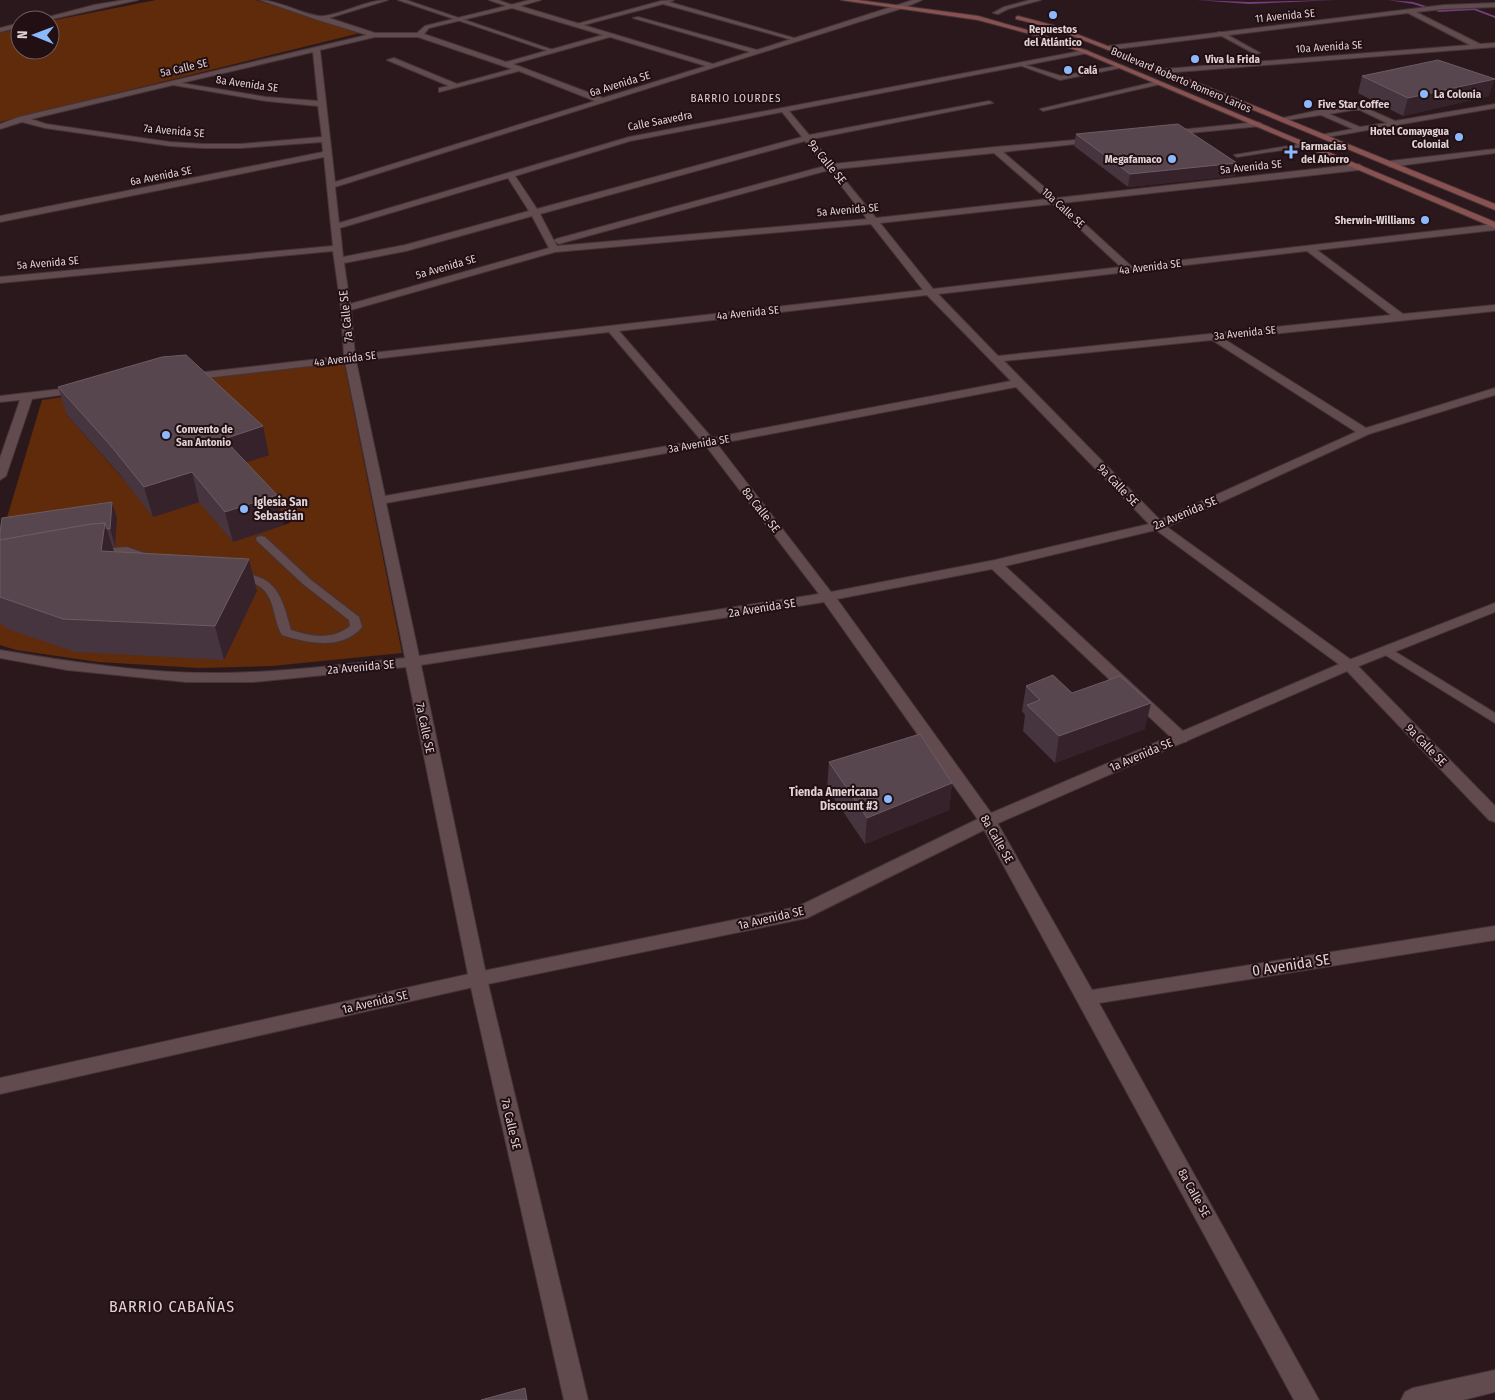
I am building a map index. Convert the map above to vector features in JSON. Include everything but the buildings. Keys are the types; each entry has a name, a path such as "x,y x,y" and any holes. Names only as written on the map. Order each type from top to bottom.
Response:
{"main road":[{"name":"Boulevard Roberto Romero Larios","path":"844,0 903,4 978,18 1032,33 1122,67 1495,226"},
{"name":"Boulevard Roberto Romero Larios","path":"917,1 996,13 1054,27 1495,207"}],"street":[{"path":"60,15 134,0"},
{"path":"263,0 375,36 418,35 506,64 603,101"},
{"path":"320,19 385,0"},
{"path":"418,35 427,27 538,0"},
{"path":"996,13 1006,8 1038,0"},
{"name":"6a Avenida SE","path":"331,186 917,1"},
{"name":"11 Avenida SE","path":"1108,48 1423,10 1495,5"},
{"path":"512,6 714,66"},
{"path":"1410,12 1495,55"},
{"path":"636,18 757,52"},
{"path":"506,64 611,35"},
{"name":"5a Calle SE","path":"0,127 22,119 375,36"},
{"name":"10a Avenida SE","path":"1164,71 1495,45"},
{"name":"7a Calle SE","path":"316,49 350,358 411,662 478,979 576,1400"},
{"name":"Calle Saavedra","path":"335,228 629,139 1086,52"},
{"path":"391,60 456,86"},
{"path":"442,90 520,69"},
{"name":"8a Avenida SE","path":"169,84 266,99 322,104"},
{"path":"339,261 406,248 807,138 989,104"},
{"name":"9a Calle SE","path":"784,109 931,293 1158,526 1349,665 1495,816"},
{"name":"7a Avenida SE","path":"22,119 54,128 170,144 241,146 325,139"},
{"path":"1164,133 1258,124"},
{"path":"510,175 534,212 552,246 831,167 1107,138"},
{"name":"10a Calle SE","path":"995,149 1056,201 1129,269"},
{"path":"1390,164 1495,151"},
{"name":"6a Avenida SE","path":"0,220 327,154"},
{"name":"5a Avenida SE","path":"346,308 552,246 874,221 1359,167"},
{"name":"4a Avenida SE","path":"174,379 931,293 1495,226"},
{"name":"5a Avenida SE","path":"0,280 338,248"},
{"path":"1308,248 1400,317"},
{"name":"3a Avenida SE","path":"996,359 1495,308"},
{"name":"8a Calle SE","path":"611,328 709,442 828,597 988,821 1307,1400"},
{"path":"1214,336 1366,432"},
{"name":"3a Avenida SE","path":"378,501 709,442 1019,383"},
{"path":"0,399 86,389"},
{"name":"2a Avenida SE","path":"0,654 67,666 186,677 253,677 411,662 828,597 995,564 1158,526 1366,432 1495,391"},
{"path":"0,476 27,396"},
{"path":"995,564 1180,738"},
{"name":"1a Avenida SE","path":"0,1086 478,979 801,913 988,821 1349,665 1495,607"},
{"name":"0 Avenida SE","path":"1087,998 1495,933"},
{"path":"1413,1400 1495,1381"}],"lane":[{"path":"401,0 553,51"},
{"path":"492,0 512,6"},
{"path":"576,25 671,0"},
{"path":"663,2 798,40"},
{"path":"1220,34 1257,52"},
{"path":"1021,64 1060,78 1122,67"},
{"path":"1043,109 1160,83"},
{"path":"1322,136 1495,106"},
{"path":"1280,119 1347,108 1362,108 1395,124"},
{"path":"1320,112 1361,130"},
{"path":"1238,155 1306,145"},
{"path":"228,576 246,578 263,583 273,590 286,632 299,637 330,638 344,637 356,627 356,619 307,582 261,539"},
{"path":"82,554 127,550 164,563"},
{"path":"1386,650 1495,719"}],"shaded area":[{"path":"156,0 256,0 360,33 0,122 0,33 10,30 10,60 60,60 60,19"},
{"path":"344,362 402,653 272,666 199,668 98,662 16,650 0,645 0,541 42,400 189,379 67,415 139,497 153,517 208,499 233,542 290,523 285,517 279,519 231,467 269,455 190,379"}],"waterway":[{"path":"1198,0 1249,3 1334,0"},
{"path":"1390,0 1413,3 1439,11 1474,9 1495,17"}],"place":[{"name":"Repuestos del Atlántico","path":"1053,15"},
{"name":"Viva la Frida","path":"1195,59"},
{"name":"Calá","path":"1068,70"},
{"name":"La Colonia","path":"1424,94"},
{"name":"Five Star Coffee","path":"1308,104"},
{"name":"Hotel Comayagua Colonial","path":"1459,137"},
{"name":"Farmacias del Ahorro","path":"1291,152"},
{"name":"Megafamaco","path":"1172,159"},
{"name":"Sherwin-Williams","path":"1425,220"},
{"name":"Convento de San Antonio","path":"166,435"},
{"name":"Iglesia San Sebastián","path":"244,509"},
{"name":"Tienda Americana Discount #3","path":"888,799"}],"district":[{"name":"BARRIO LOURDES","path":"736,98"},
{"name":"BARRIO CABAÑAS","path":"172,1306"}]}
